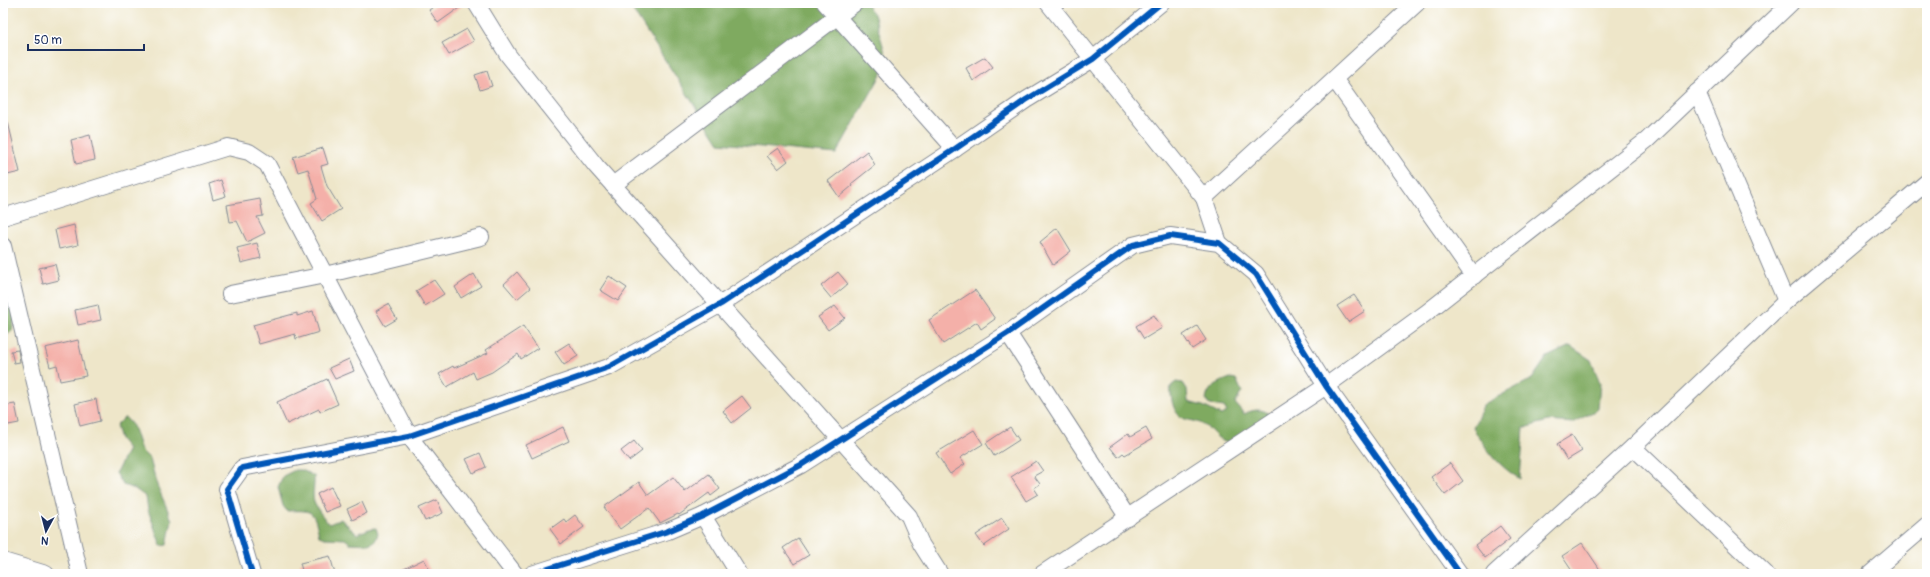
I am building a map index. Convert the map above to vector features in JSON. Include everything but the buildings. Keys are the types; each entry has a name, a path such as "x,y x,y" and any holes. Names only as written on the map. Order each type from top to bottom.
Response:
{"street":[{"path":"476,3 508,55 613,185 909,516 921,544 940,574"},
{"path":"825,3 835,16 956,149"},
{"path":"613,185 835,16 855,3"},
{"path":"1048,3 1204,198 1219,243 1256,274 1326,386 1460,574"},
{"path":"252,574 227,489 242,468 409,436 599,371 721,304 956,149 1026,100 1093,59 1161,3"},
{"path":"1204,198 1418,3"},
{"path":"1042,574 1326,386 1426,313 1647,140 1791,3"},
{"path":"1335,80 1474,276"},
{"path":"1697,92 1786,301"},
{"path":"3,216 228,147 249,152 267,164 409,436 515,574"},
{"path":"1494,574 1633,447 1786,301 1927,182"},
{"path":"532,574 668,531 703,516 801,465 1008,333 1133,245 1170,236 1219,243"},
{"path":"230,294 325,275 481,237"},
{"path":"3,246 80,574"},
{"path":"1008,333 1128,518"},
{"path":"1633,447 1766,574"},
{"path":"703,516 739,574"},
{"path":"1870,574 1927,525"},
{"path":"3,561 46,574"}],"green space":[{"path":"628,3 865,3 874,14 888,63 836,154 719,143"},
{"path":"3,271 15,318 12,331 3,338"},
{"path":"1570,346 1591,360 1600,383 1598,409 1573,423 1548,421 1524,428 1520,479 1499,463 1473,428 1484,404 1532,379 1547,357"},
{"path":"1230,378 1236,379 1242,392 1235,403 1244,414 1256,410 1262,410 1268,413 1267,419 1229,443 1218,438 1202,424 1179,416 1173,404 1171,386 1176,382 1183,383 1187,389 1188,402 1203,406 1221,415 1227,412 1224,407 1210,405 1206,400 1207,395 1211,388"},
{"path":"125,417 133,426 141,450 150,459 157,485 172,520 167,545 161,546 148,510 146,497 135,489 123,485 116,473 128,449 120,439 116,426"},
{"path":"295,470 302,470 314,476 314,502 318,510 329,524 341,519 357,534 376,528 378,534 375,541 369,544 350,543 345,539 325,538 319,536 316,521 311,513 302,511 287,511 283,506 278,487 283,476"}],"cycle path":[{"path":"252,574 227,489 242,468 409,436 609,367 721,304 955,149 1026,100 1093,59 1161,3"},
{"path":"532,574 668,531 703,516 801,465 1008,333 1133,245 1170,236 1219,243 1256,274 1326,386 1460,574"}]}
